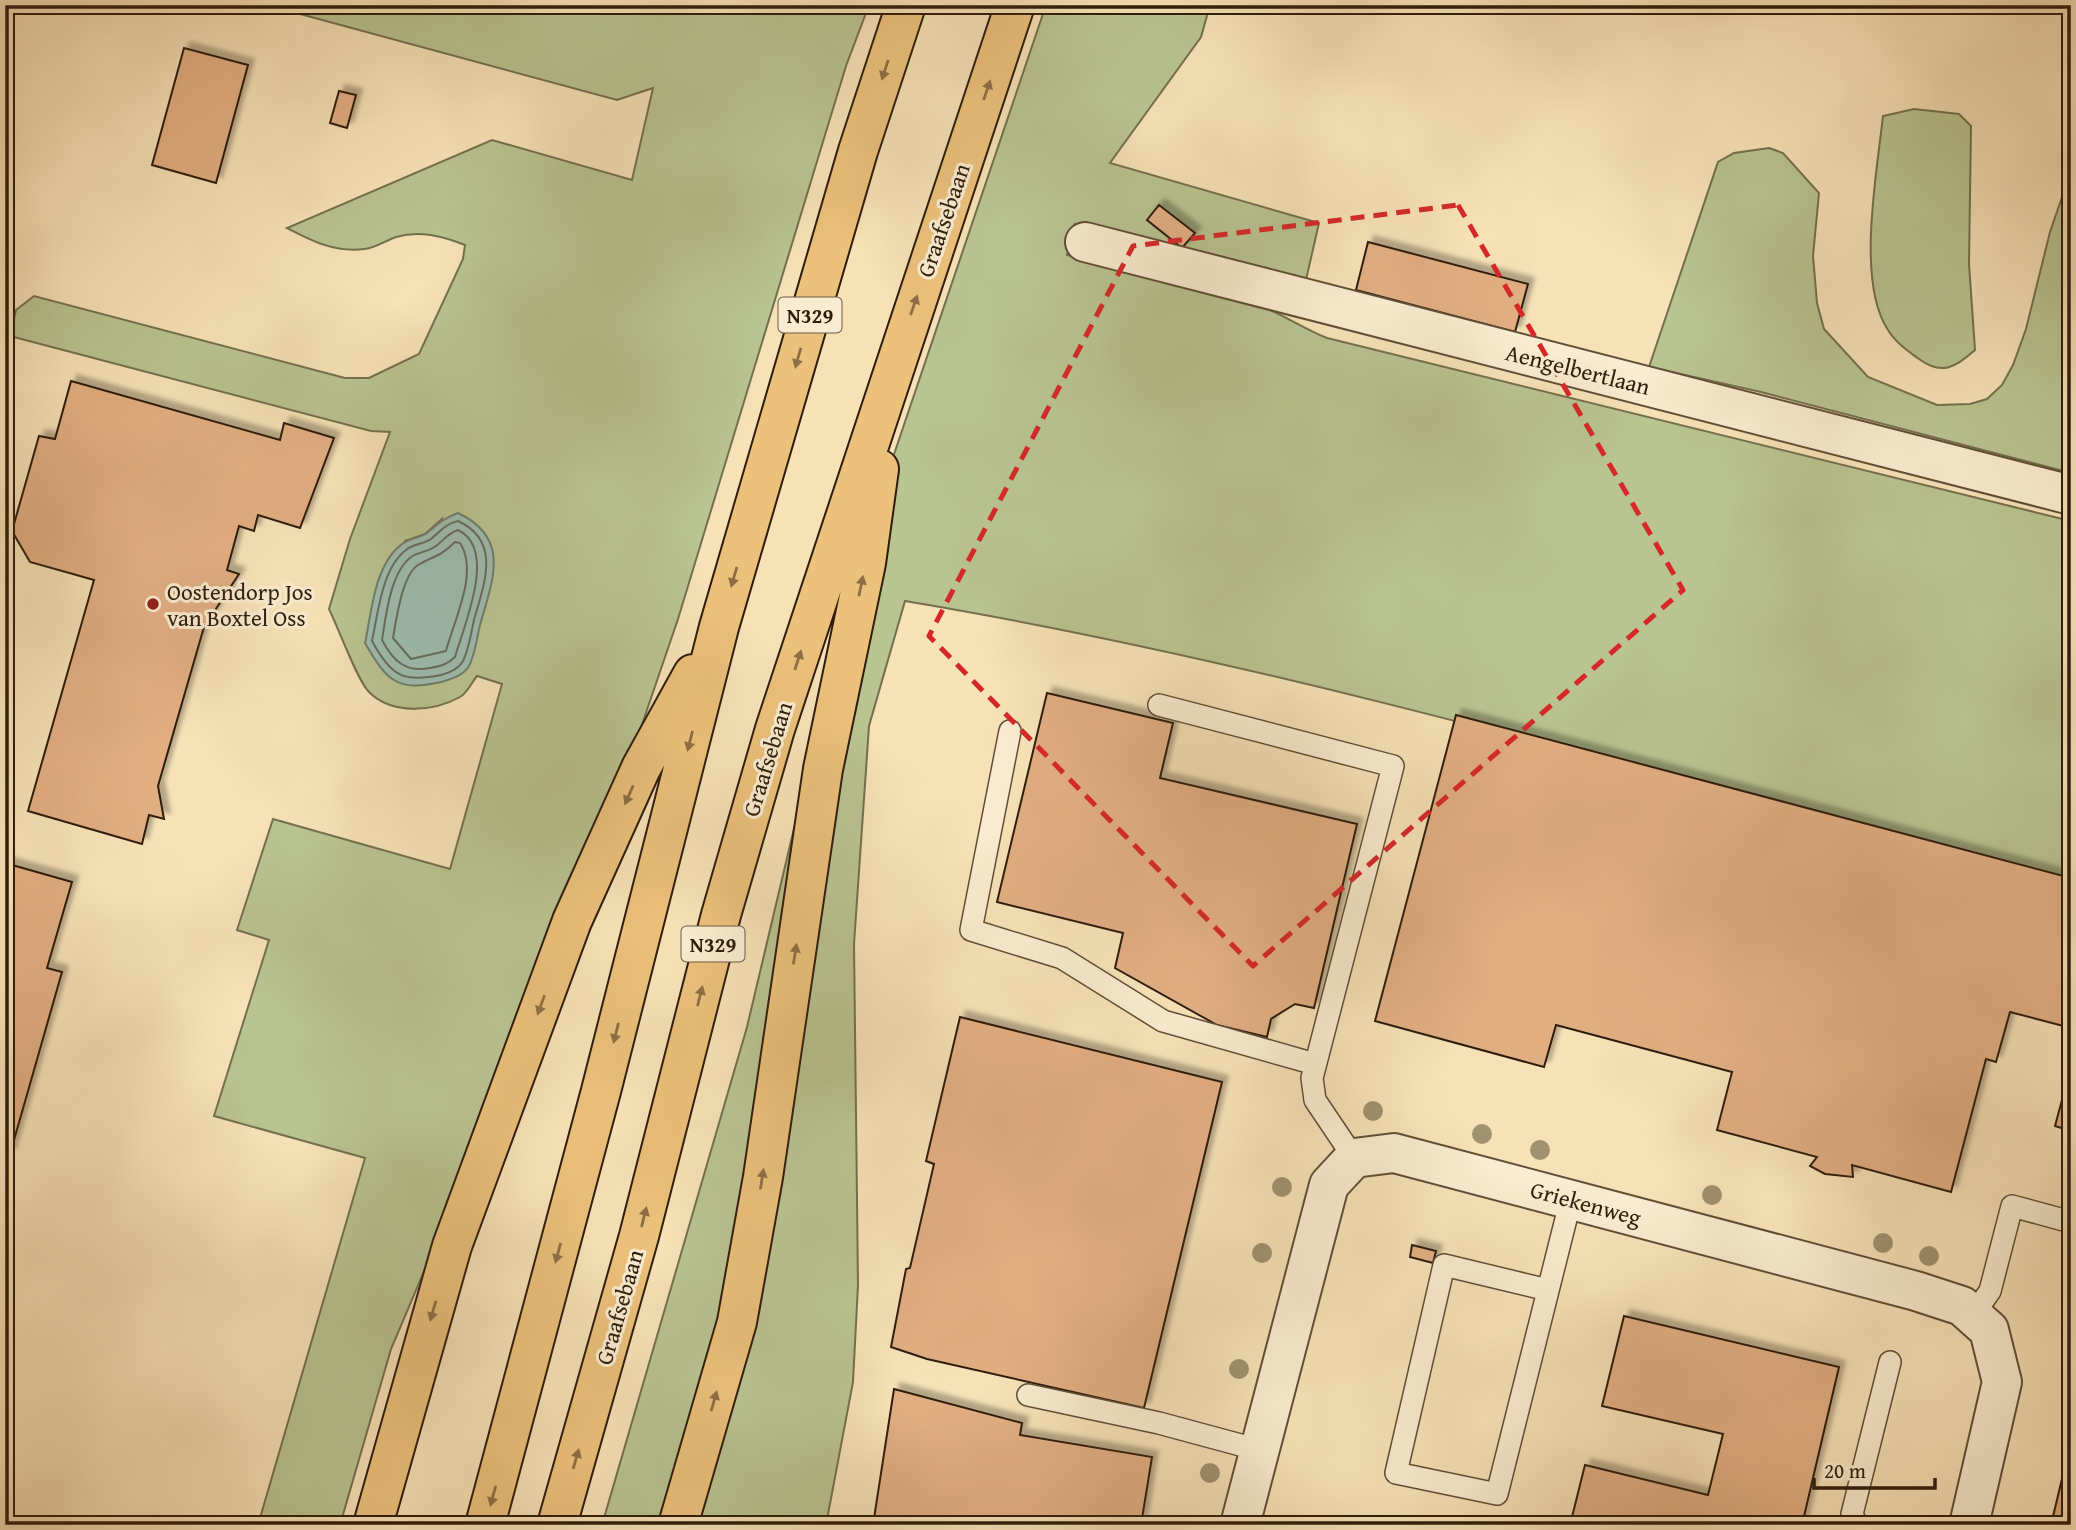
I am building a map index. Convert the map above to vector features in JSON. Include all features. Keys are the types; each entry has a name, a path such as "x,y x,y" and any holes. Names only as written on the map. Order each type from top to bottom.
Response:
{"main road":[{"name":"N329","path":"485,1525 601,1091 719,627 854,164 906,5"},
{"name":"Graafsebaan","path":"557,1525 639,1236 729,888 775,729 1015,5"},
{"name":"N329","path":"678,1525 739,1309 763,1177 823,769 866,563 893,370"},
{"name":"N329","path":"373,1525 452,1246 572,921 640,768 719,627"}],"street":[{"name":"Aengelbertlaan","path":"1085,242 2071,495"},
{"name":"Griekenweg","path":"1354,1158 1394,1153 1916,1290 1962,1306 1989,1330 2002,1382 1969,1525"},
{"path":"1240,1525 1329,1185 1354,1158"}],"lane":[{"path":"1158,705 1393,766 1312,1078 1315,1100 1354,1158"},
{"path":"1010,731 971,930 1062,958 1163,1021 1315,1064"},
{"path":"1548,1290 1444,1265 1396,1473 1497,1494 1571,1199"},
{"path":"1972,1315 1990,1291 2012,1206 2071,1222"},
{"path":"1857,1525 1852,1514 1890,1362"},
{"path":"1028,1395 1159,1423 1259,1450"}],"highlighted area":[{"path":"1458,205 1683,590 1253,966 929,636 1133,246"}],"green space":[{"path":"267,5 869,5 846,66 678,619 620,789 459,1189 391,1349 340,1525 258,1525 365,1158 214,1116 269,940 237,930 273,819 450,869 502,684 477,676 463,695 449,702 425,708 401,708 389,705 369,692 348,653 329,609 350,539 390,432 371,431 10,336 16,310 34,296 345,378 369,378 419,354 463,259 465,245 439,237 414,234 354,250 334,248 287,228 492,140 632,180 653,88 617,100","holes":["442,519 397,682 405,541 425,534"]},
{"path":"1046,5 1210,5 1201,37 1110,163 1319,223 1305,284 1075,224 1067,255 1251,302 1327,338 2071,521 2071,890 1637,769 1346,693 1053,628 905,601 869,726 854,944 858,1285 853,1382 826,1525 602,1525 747,1027 814,744 886,478"},
{"path":"1914,109 1959,114 1971,126 1969,264 1975,350 1955,365 1942,368 1927,364 1894,338 1878,309 1873,284 1871,226 1883,116"},
{"path":"1769,148 1783,153 1819,193 1813,256 1817,303 1824,329 1868,377 1937,405 1970,404 1987,399 2002,385 2013,365 2026,329 2050,232 2071,171 2071,473 1761,392 1649,367 1718,162 1734,153"}],"water":[{"path":"458,513 475,523 486,535 492,547 494,561 490,592 473,657 469,666 453,678 426,685 403,684 387,675 365,643 380,576 385,564 402,544 424,535"}],"building":[{"path":"184,48 248,65 216,183 152,165"},
{"path":"339,91 356,95 347,128 330,123"},
{"path":"1159,205 1195,233 1182,248 1147,220"},
{"path":"1368,242 1528,284 1515,332 1356,290"},
{"name":"Oostendorp Jos van Boxtel Oss","path":"71,381 280,440 284,423 334,438 300,528 258,515 254,531 239,526 227,570 239,574 204,627 158,786 164,819 149,815 142,844 28,811 94,580 30,562 12,531 39,436 55,439"},
{"path":"1047,693 1173,723 1160,778 1357,824 1314,1008 1295,1004 1271,1019 1267,1037 1217,1025 1115,968 1123,933 997,902"},
{"path":"1456,715 2071,878 2071,1028 2010,1012 1996,1062 1986,1059 1951,1192 1852,1165 1853,1177 1825,1174 1810,1166 1817,1157 1717,1130 1732,1072 1556,1025 1544,1067 1375,1021"},
{"path":"5,863 72,882 47,968 62,972 10,1154 5,1152"},
{"path":"960,1017 1222,1082 1144,1408 927,1359 891,1347 906,1269 910,1268 934,1164 926,1161"},
{"path":"2071,1066 2071,1131 2055,1126"},
{"path":"1412,1245 1436,1251 1433,1263 1410,1257"},
{"path":"1624,1316 1839,1367 1802,1525 1570,1525 1585,1465 1708,1495 1723,1434 1602,1406"},
{"path":"894,1389 1022,1423 1020,1435 1152,1457 1141,1525 873,1525"},
{"path":"2071,1441 2071,1525 2051,1525"}],"place":[{"name":"Oostendorp Jos van Boxtel Oss","path":"153,604"}]}
